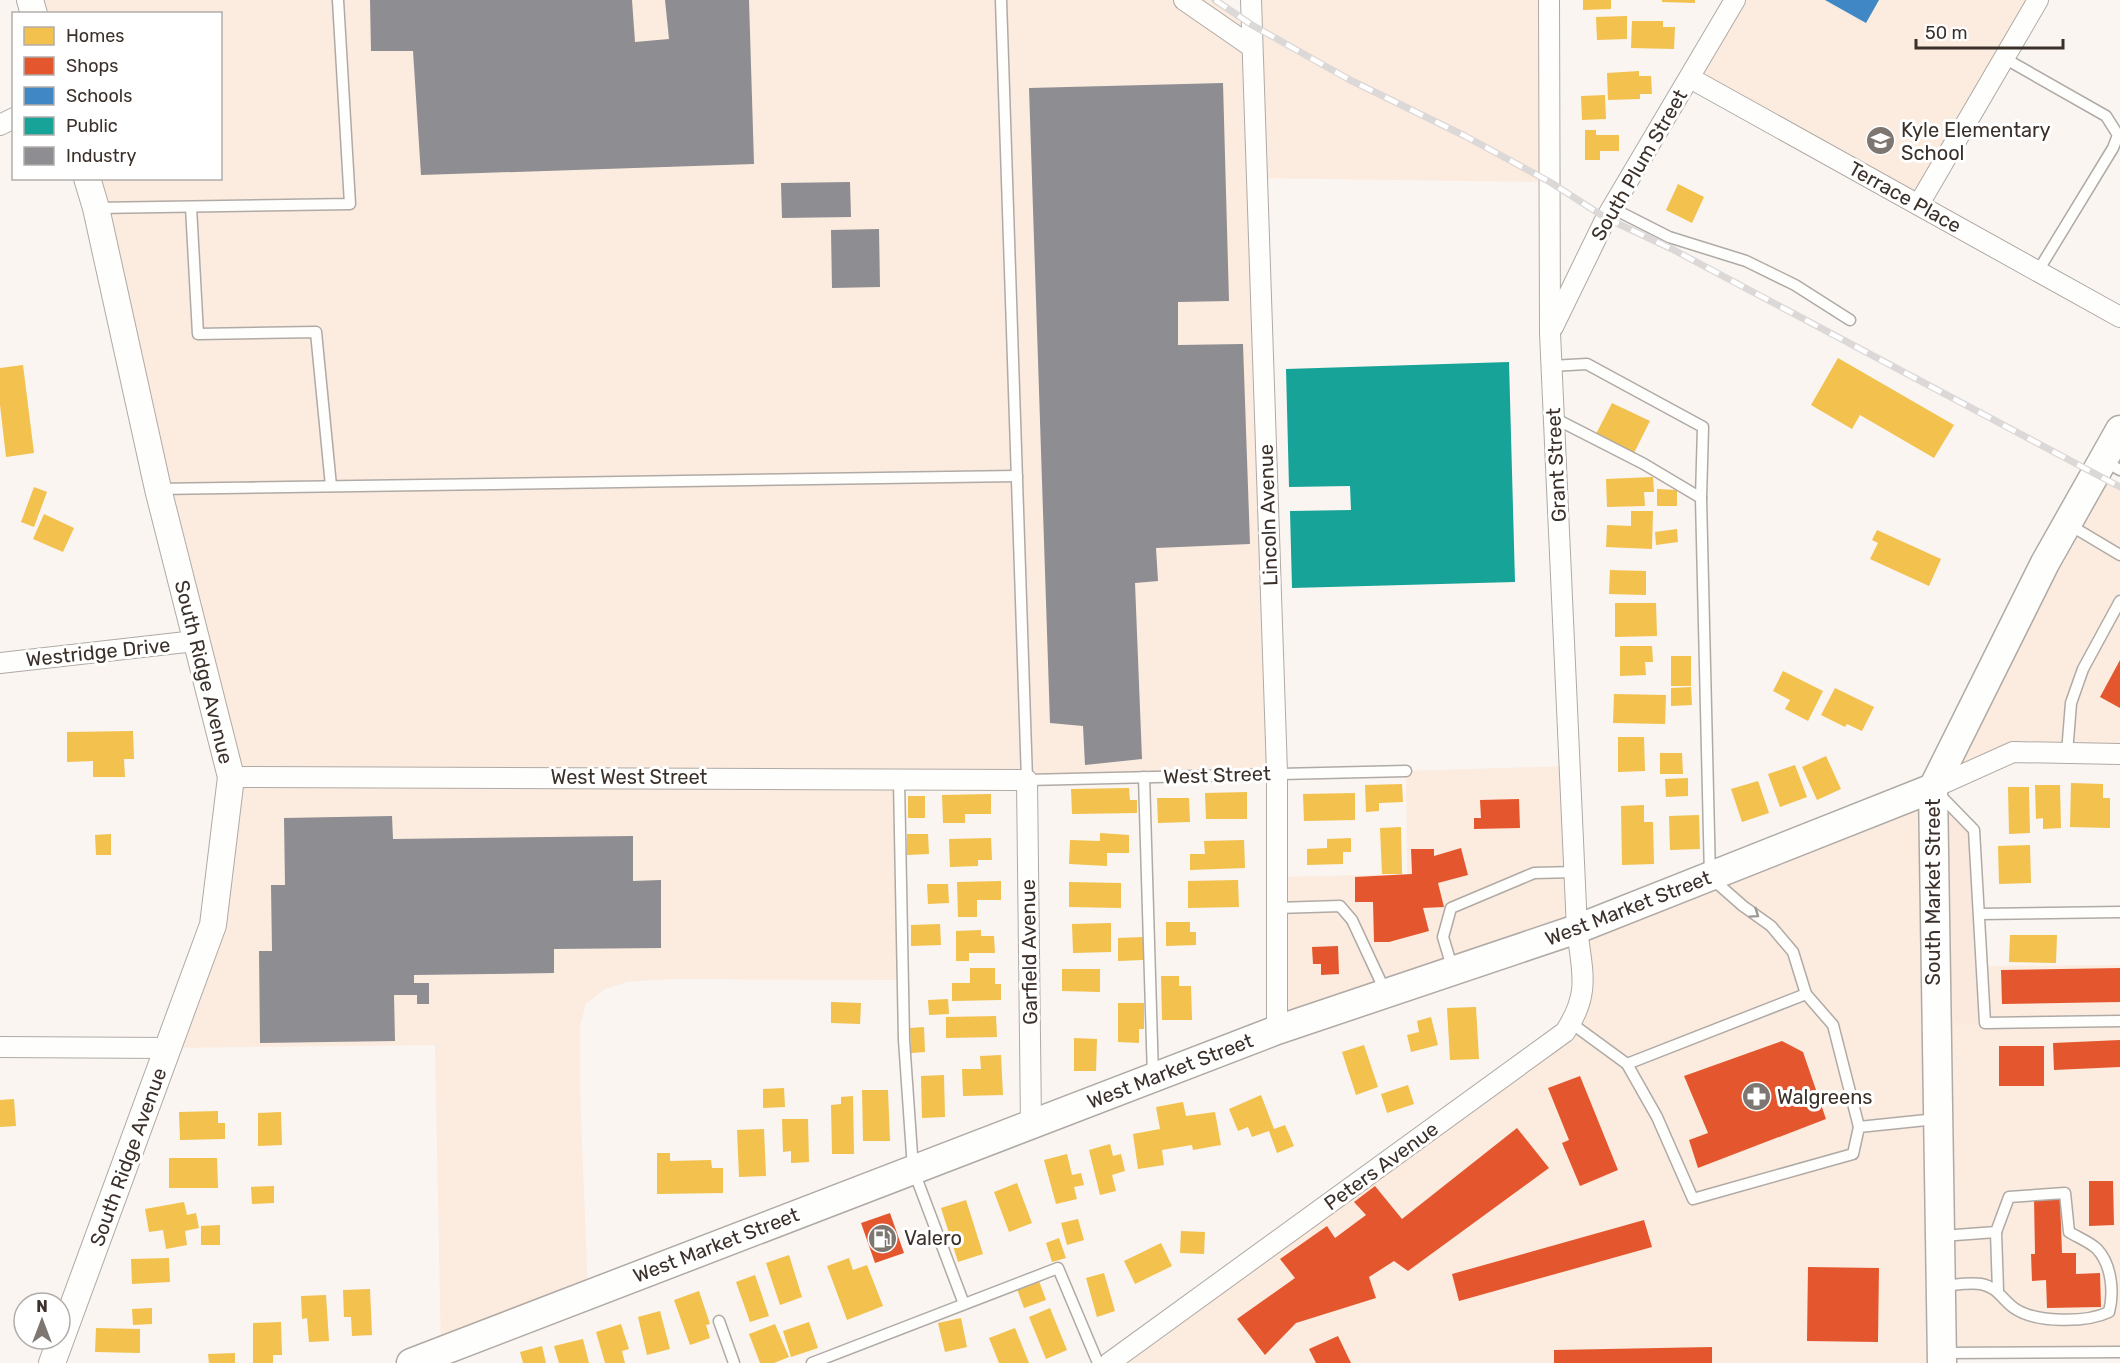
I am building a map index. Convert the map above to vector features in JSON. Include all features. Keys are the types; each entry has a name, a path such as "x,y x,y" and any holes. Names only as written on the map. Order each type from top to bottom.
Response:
{"main road":[{"name":"South Market Street","path":"1942,1358 1936,1119 1933,788 2067,524 2112,466 2120,430"},
{"name":"West Market Street","path":"411,1363 1277,1030 1577,929 1933,788"}],"street":[{"path":"1184,0 1252,47"},
{"name":"Lincoln Avenue","path":"1251,0 1277,773 1277,1030"},
{"name":"Grant Street","path":"1549,0 1550,333 1577,929"},
{"name":"South Plum Street","path":"1550,333 1612,208 1736,0"},
{"path":"1919,204 2038,0"},
{"name":"Terrace Place","path":"1690,78 2120,317"},
{"name":"South Ridge Avenue","path":"52,1363 213,925 231,777 158,489 96,208 88,180"},
{"name":"Westridge Drive","path":"0,663 195,641"},
{"path":"1933,788 2013,752 2120,754"},
{"name":"West West Street","path":"231,777 1028,780"},
{"name":"Garfield Avenue","path":"1028,780 1031,1124"},
{"name":"Peters Avenue","path":"1109,1363 1565,1032 1579,1011 1584,981 1577,929"},
{"path":"0,1047 167,1048"}],"lane":[{"path":"96,208 350,204 338,0"},
{"path":"1001,0 1028,780"},
{"path":"2004,58 2106,117 2118,135 2113,148 2038,271"},
{"path":"191,207 198,334 316,332 331,486"},
{"path":"1612,208 1669,237 1746,261 1795,285 1850,320"},
{"path":"1551,366 1587,364 1703,427 1701,498 1704,527 1710,877 1783,937 1793,952 1806,994 1833,1025 1859,1128 1853,1154 1693,1199 1657,1117 1627,1064 1571,1023"},
{"path":"1554,418 1644,464 1701,498"},
{"path":"158,489 1017,476"},
{"path":"2067,524 2120,555"},
{"path":"2067,753 2071,703 2083,669 2120,601"},
{"name":"West Street","path":"1028,780 1406,771"},
{"path":"1144,777 1153,1077"},
{"path":"899,780 904,1040 913,1169 964,1305"},
{"path":"1933,788 1974,830 1985,1023 2120,1021"},
{"path":"1453,971 1443,938 1451,908 1534,873 1575,872"},
{"path":"1277,908 1340,906 1352,920 1386,993"},
{"path":"1980,914 2120,912"},
{"path":"1627,1064 1806,994"},
{"path":"1859,1128 1936,1119"},
{"path":"1940,1286 1980,1284 1998,1291 2014,1308 2039,1319 2097,1317 2109,1312 2113,1299 2110,1275 2097,1249 2069,1232 2065,1192 2010,1197 1996,1232 1998,1291"},
{"path":"1939,1236 1996,1232"},
{"path":"812,1363 1059,1268 1098,1363"},
{"path":"718,1321 734,1363"},
{"path":"1942,1358 2120,1352"}],"shaded area":[{"path":"30,0 1215,0 1251,24 1251,0 1549,0 1550,182 1257,178 1277,773 899,780 903,980 670,979 627,982 605,989 586,1004 580,1026 580,1091 588,1294 441,1351 435,1045 167,1048 213,925 231,777 87,180 222,180 222,12 34,12"},
{"name":"Kyle Elementary School","path":"1735,0 2038,0 1919,204 1690,78"},
{"path":"2095,476 2120,487 2120,754 2013,752 1933,788"},
{"path":"1570,766 1577,928 1933,788 1982,966 2120,965 2120,1352 1942,1353 1942,1363 1109,1363 1579,1011 1577,929 1277,1030 1277,877 1407,874 1406,771"},
{"path":"1933,788 1974,830 1985,1023 1934,1024"}],"building: Homes":[{"path":"1583,0 1611,0 1611,9 1583,10"},
{"path":"1662,0 1695,0 1695,3 1662,2"},
{"path":"1627,16 1627,39 1597,40 1596,17"},
{"path":"1632,21 1663,21 1663,27 1675,27 1674,49 1631,48"},
{"path":"1639,71 1639,76 1651,76 1652,94 1640,94 1640,99 1608,100 1607,73"},
{"path":"1605,95 1606,119 1582,120 1581,96"},
{"path":"1585,130 1596,130 1596,135 1619,135 1619,151 1600,151 1600,160 1585,160"},
{"path":"1678,184 1704,197 1692,223 1666,210"},
{"path":"1838,358 1954,425 1934,458 1860,415 1852,429 1811,405"},
{"path":"23,365 34,453 6,457 0,405 0,368"},
{"path":"1612,403 1650,421 1634,453 1596,434"},
{"path":"1653,477 1654,492 1644,492 1645,506 1607,507 1606,479"},
{"path":"34,487 47,492 34,527 21,522"},
{"path":"1657,489 1677,490 1677,506 1657,506"},
{"path":"1631,511 1653,511 1652,549 1606,547 1607,525 1631,526"},
{"path":"44,514 74,528 63,552 33,539"},
{"path":"1677,529 1678,542 1656,545 1655,532"},
{"path":"1877,530 1941,559 1929,586 1870,559 1878,543 1872,540"},
{"path":"1610,570 1646,571 1646,595 1609,594"},
{"path":"1615,603 1656,603 1657,636 1615,637"},
{"path":"1620,646 1652,646 1653,662 1645,662 1646,675 1620,676"},
{"path":"1671,656 1691,656 1691,686 1671,686"},
{"path":"1783,671 1823,691 1808,721 1785,709 1790,700 1773,691"},
{"path":"1691,687 1692,705 1671,706 1671,688"},
{"path":"1835,688 1874,707 1862,731 1847,724 1845,727 1821,715"},
{"path":"1614,694 1666,695 1665,724 1613,723"},
{"path":"133,731 134,759 124,759 125,777 93,777 93,761 67,762 67,732"},
{"path":"1618,737 1644,737 1645,771 1618,772"},
{"path":"1660,753 1682,753 1683,774 1660,774"},
{"path":"1826,756 1841,789 1817,800 1802,767"},
{"path":"1795,765 1807,797 1780,807 1768,774"},
{"path":"1688,778 1688,796 1666,797 1665,779"},
{"path":"1758,781 1769,813 1742,822 1731,789"},
{"path":"2071,783 2103,784 2103,798 2110,798 2110,828 2070,827"},
{"path":"1402,784 1403,802 1379,803 1379,811 1366,812 1365,785"},
{"path":"2035,785 2060,785 2061,828 2043,829 2043,818 2036,819"},
{"path":"2008,787 2029,787 2030,833 2009,834"},
{"path":"1129,788 1130,800 1137,800 1137,813 1072,814 1071,789"},
{"path":"1247,792 1247,819 1206,819 1205,793"},
{"path":"1355,793 1355,820 1304,821 1303,794"},
{"path":"991,794 991,814 965,814 965,823 943,823 942,795"},
{"path":"908,796 925,796 925,818 908,818"},
{"path":"1157,798 1189,798 1190,822 1158,823"},
{"path":"1644,805 1644,822 1653,822 1654,864 1622,865 1621,806"},
{"path":"1699,815 1700,849 1670,850 1669,816"},
{"path":"1401,827 1402,874 1382,874 1380,828"},
{"path":"1100,833 1129,835 1129,853 1107,853 1107,866 1069,864 1070,840 1100,841"},
{"path":"111,834 111,855 96,855 95,835"},
{"path":"907,834 928,834 929,854 907,855"},
{"path":"991,838 992,860 978,860 978,866 950,867 949,839"},
{"path":"1351,838 1351,852 1343,852 1343,864 1307,865 1307,849 1327,848 1327,839"},
{"path":"1244,840 1245,868 1190,870 1190,854 1205,854 1204,841"},
{"path":"2030,845 2031,883 1999,884 1998,846"},
{"path":"1238,880 1239,907 1188,908 1188,881"},
{"path":"1001,881 1001,900 977,900 977,917 958,917 957,882"},
{"path":"1069,882 1121,883 1121,908 1069,907"},
{"path":"927,884 948,884 949,903 928,904"},
{"path":"1166,922 1190,922 1190,932 1196,932 1196,945 1166,946"},
{"path":"1111,923 1111,952 1073,953 1072,924"},
{"path":"940,924 941,945 911,946 911,925"},
{"path":"981,930 981,936 994,936 995,953 969,953 969,961 956,961 956,931"},
{"path":"2010,935 2057,935 2056,963 2009,962"},
{"path":"1143,937 1143,960 1118,961 1118,938"},
{"path":"970,968 995,968 995,984 1001,984 1001,1000 952,1001 952,983 970,983"},
{"path":"1062,969 1100,969 1100,992 1062,991"},
{"path":"1161,976 1179,976 1179,986 1191,986 1192,1020 1162,1020"},
{"path":"948,999 949,1014 929,1015 928,1000"},
{"path":"831,1002 861,1003 860,1024 831,1023"},
{"path":"1118,1003 1144,1003 1144,1029 1139,1029 1139,1043 1118,1042"},
{"path":"1476,1007 1479,1059 1450,1060 1447,1008"},
{"path":"996,1016 997,1037 946,1038 946,1017"},
{"path":"1431,1017 1438,1045 1411,1052 1407,1035 1419,1032 1417,1021"},
{"path":"924,1027 925,1052 911,1053 910,1028"},
{"path":"1074,1038 1097,1039 1096,1071 1074,1071"},
{"path":"1364,1045 1378,1087 1356,1095 1342,1052"},
{"path":"1001,1055 1003,1095 963,1096 962,1069 981,1069 980,1056"},
{"path":"944,1075 945,1117 922,1118 921,1076"},
{"path":"1408,1085 1414,1104 1387,1113 1381,1094"},
{"path":"784,1088 785,1107 763,1108 763,1089"},
{"path":"862,1090 888,1090 890,1141 863,1141"},
{"path":"1261,1095 1274,1129 1285,1125 1294,1146 1277,1153 1269,1131 1252,1137 1248,1127 1238,1131 1229,1109"},
{"path":"853,1096 854,1154 832,1154 831,1105 841,1104 841,1097"},
{"path":"14,1099 16,1126 0,1127 0,1100"},
{"path":"1183,1102 1186,1116 1215,1112 1221,1145 1193,1150 1192,1145 1162,1150 1164,1165 1138,1169 1133,1134 1160,1129 1156,1107"},
{"path":"218,1111 218,1123 225,1123 225,1139 180,1140 179,1112"},
{"path":"281,1112 282,1145 258,1146 258,1113"},
{"path":"782,1119 808,1119 809,1162 791,1163 791,1151 783,1152"},
{"path":"764,1129 766,1176 739,1177 737,1130"},
{"path":"1110,1144 1113,1156 1121,1154 1125,1171 1112,1175 1116,1191 1100,1195 1089,1150"},
{"path":"657,1153 670,1153 670,1161 711,1160 712,1168 723,1168 723,1193 657,1194"},
{"path":"1067,1154 1072,1175 1081,1173 1084,1185 1074,1187 1077,1199 1056,1204 1044,1160"},
{"path":"169,1158 217,1158 218,1188 169,1188"},
{"path":"1017,1183 1032,1223 1009,1232 994,1192"},
{"path":"274,1186 274,1203 252,1204 251,1187"},
{"path":"966,1200 983,1254 958,1262 941,1208"},
{"path":"184,1202 187,1215 196,1213 199,1228 185,1231 187,1245 166,1249 163,1230 149,1232 145,1209"},
{"path":"1078,1219 1084,1240 1067,1245 1061,1223"},
{"path":"220,1225 220,1245 201,1245 201,1226"},
{"path":"1181,1231 1205,1232 1204,1254 1180,1253"},
{"path":"1059,1238 1066,1258 1052,1262 1046,1243"},
{"path":"1161,1243 1172,1266 1135,1284 1124,1261"},
{"path":"789,1255 802,1297 780,1305 766,1263"},
{"path":"169,1258 170,1282 132,1284 131,1259"},
{"path":"849,1258 853,1270 867,1265 883,1306 847,1320 827,1266"},
{"path":"1104,1273 1115,1311 1097,1317 1086,1278"},
{"path":"755,1275 769,1316 750,1322 736,1282"},
{"path":"1039,1281 1046,1300 1024,1308 1017,1289"},
{"path":"370,1289 372,1335 352,1336 351,1317 344,1317 343,1290"},
{"path":"699,1291 710,1324 706,1325 710,1338 690,1345 674,1300"},
{"path":"326,1295 329,1341 309,1342 307,1318 302,1319 301,1296"},
{"path":"152,1308 152,1324 133,1325 132,1309"},
{"path":"1050,1308 1067,1350 1046,1359 1029,1317"},
{"path":"660,1311 670,1349 647,1355 638,1317"},
{"path":"961,1318 967,1347 945,1352 938,1323"},
{"path":"281,1322 282,1355 273,1355 273,1363 253,1363 253,1323"},
{"path":"809,1322 818,1348 791,1357 783,1331"},
{"path":"621,1324 629,1349 622,1351 625,1363 605,1363 596,1332"},
{"path":"775,1324 789,1357 774,1363 760,1363 749,1334"},
{"path":"96,1328 140,1329 140,1353 95,1352"},
{"path":"1015,1328 1029,1363 999,1363 989,1338"},
{"path":"583,1339 589,1363 559,1363 554,1346"},
{"path":"542,1346 546,1363 523,1363 520,1352"},
{"path":"235,1353 235,1363 209,1363 208,1354"}],"building: Shops":[{"path":"2120,660 2120,708 2100,697"},
{"path":"1519,799 1520,828 1474,829 1474,818 1481,818 1480,800"},
{"path":"1461,848 1468,875 1438,883 1444,907 1423,908 1429,931 1389,942 1374,942 1373,902 1355,902 1355,877 1412,874 1411,849 1434,849 1434,856"},
{"path":"1338,946 1339,974 1321,975 1321,964 1313,964 1312,947"},
{"path":"2120,968 2120,1002 2002,1004 2001,970"},
{"path":"2120,1040 2120,1067 2054,1070 2053,1043"},
{"name":"Walgreens","path":"1782,1041 1803,1052 1826,1119 1698,1168 1689,1140 1708,1133 1684,1076"},
{"path":"1999,1046 2044,1046 2044,1086 1999,1086"},
{"path":"1580,1076 1618,1170 1580,1186 1562,1143 1569,1140 1548,1088"},
{"path":"1517,1128 1549,1168 1408,1271 1394,1261 1369,1277 1376,1298 1296,1323 1265,1355 1237,1319 1295,1278 1280,1259 1327,1226 1335,1238 1366,1215 1354,1202 1375,1186 1402,1219"},
{"path":"2089,1181 2113,1181 2114,1225 2089,1226"},
{"path":"2034,1198 2060,1198 2062,1253 2076,1253 2076,1274 2100,1273 2101,1307 2047,1308 2046,1280 2032,1281 2031,1254 2035,1254"},
{"name":"Valero","path":"890,1213 904,1253 875,1263 861,1223"},
{"path":"1644,1220 1652,1247 1459,1301 1452,1274"},
{"path":"1808,1267 1879,1268 1878,1342 1807,1341"},
{"path":"1338,1336 1351,1363 1316,1363 1309,1349"},
{"path":"1712,1347 1712,1363 1554,1363 1554,1350"}],"building: Schools":[{"path":"1825,0 1879,0 1866,23"}],"building: Public":[{"path":"1509,362 1515,582 1292,588 1290,511 1351,510 1350,486 1289,487 1286,369"}],"building: Industry":[{"path":"370,0 632,0 635,42 669,39 665,0 749,0 754,164 421,175 413,51 371,51"},
{"path":"1223,83 1229,301 1178,302 1178,345 1243,344 1250,544 1156,548 1158,581 1135,583 1142,759 1085,765 1083,726 1050,723 1029,88"},
{"path":"850,182 851,217 782,218 781,183"},
{"path":"879,229 880,287 832,288 831,230"},
{"path":"392,816 393,839 633,836 633,881 661,880 661,948 554,949 554,973 414,975 414,983 429,983 429,1004 417,1004 417,995 394,995 395,1041 260,1043 259,951 272,951 271,885 285,885 284,818"}],"railway":[{"path":"1215,0 1252,25 1350,80 1465,136 1550,182 1606,218 1672,249 2120,487"}],"place":[{"name":"Kyle Elementary School","path":"1880,141"},
{"name":"Walgreens","path":"1756,1097"},
{"name":"Valero","path":"883,1238"}]}
